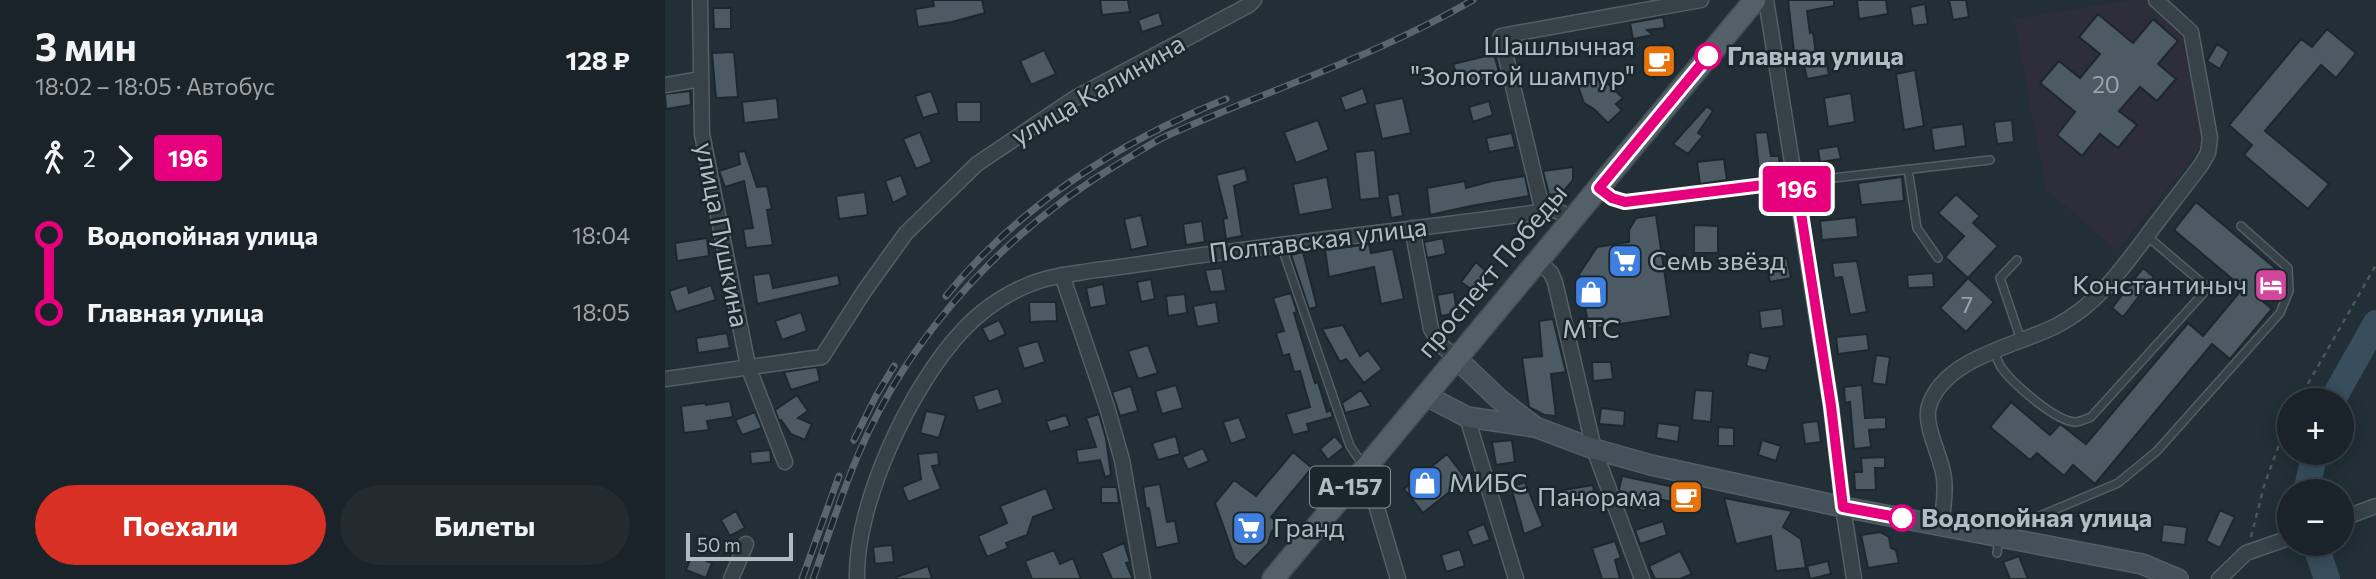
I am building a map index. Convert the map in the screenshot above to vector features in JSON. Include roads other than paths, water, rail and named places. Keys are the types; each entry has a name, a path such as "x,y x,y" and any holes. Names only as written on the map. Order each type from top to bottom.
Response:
{"main road":[{"name":"проспект Победы","path":"1273,579 1755,0"},
{"path":"1456,358 1499,399 1535,427"},
{"path":"1425,395 1467,417 1535,427 1594,449 1651,465 1941,526 1998,545 2142,564 2178,579"}],"street":[{"name":"улица Пушкина","path":"699,0 702,134 748,366 785,462"},
{"name":"улица Калинина","path":"748,366 822,357 906,233 977,163 1075,97 1254,0"},
{"path":"1543,212 1501,36 1702,0"},
{"path":"1766,0 1831,406 1854,579"},
{"path":"1941,526 1944,479 1929,425 1928,409 1935,392 1969,363 2056,326 2085,308 2112,282 2208,153 2210,138 2191,32 2156,0"},
{"path":"665,85 701,79"},
{"name":"Полтавская улица","path":"857,579 862,525 873,487 915,398 940,358 963,329 996,302 1030,284 1062,275 1554,210 1572,220"},
{"path":"1412,228 1431,329 1442,346 1456,358"},
{"path":"1538,261 1551,273 1555,282 1594,449 1642,579"},
{"path":"1062,275 1122,460 1143,579"},
{"path":"665,379 748,366"},
{"path":"1467,417 1516,579"},
{"path":"1377,508 1398,579"},
{"path":"2354,515 2373,508"},
{"path":"2219,579 2252,551 2277,542"},
{"path":"730,579 746,544"}],"lane":[{"path":"1599,188 1612,198 1625,202 1990,160"},
{"path":"1908,169 1917,228 1938,258"},
{"path":"1998,545 2016,526 2118,483 2157,451 2280,313 2289,291 2288,268 2241,226"},
{"path":"1994,352 2011,378 2049,410 2063,419 2077,423 2091,417 2208,288 2147,236"},
{"path":"1281,245 1349,446 1366,467"},
{"path":"2017,260 2000,278 2021,341"}],"waterway":[{"path":"2339,388 2376,323"},
{"path":"2309,479 2312,465"},
{"path":"2319,556 2327,579"}],"railway":[{"path":"813,579 852,470 880,410 935,325 967,287 1003,251 1081,188 1159,140 1398,39 1473,0"},
{"path":"946,296 1006,233 1074,180 1148,135 1226,99"},
{"path":"854,440 894,366"},
{"path":"802,579 839,476"}],"place":[{"name":"Главная улица","path":"1708,56"},
{"name":"Шашлычная \"Золотой шампур\"","path":"1659,61"},
{"name":"Семь звёзд","path":"1625,261"},
{"name":"Константиныч","path":"2271,285"},
{"name":"МТС","path":"1591,292"},
{"name":"МИБС","path":"1425,483"},
{"name":"Панорама","path":"1686,497"},
{"name":"Водопойная улица","path":"1902,518"},
{"name":"Гранд","path":"1249,528"}]}
